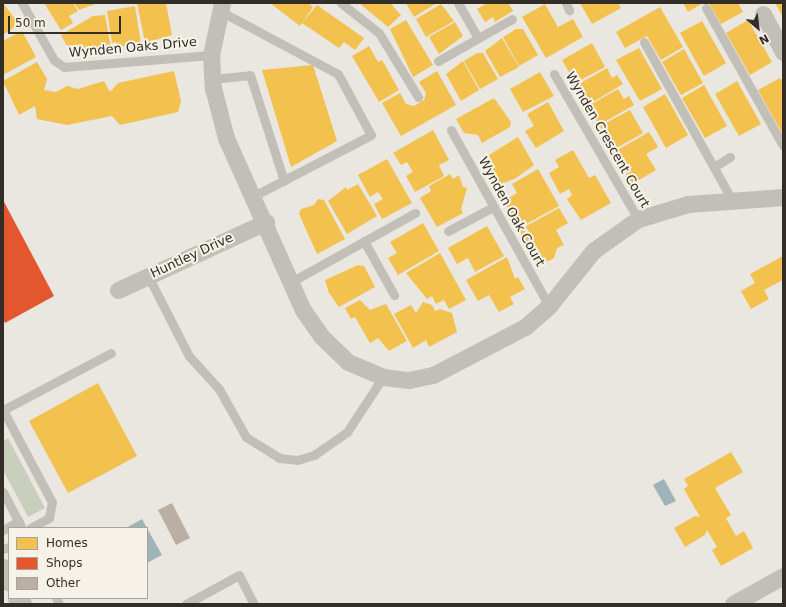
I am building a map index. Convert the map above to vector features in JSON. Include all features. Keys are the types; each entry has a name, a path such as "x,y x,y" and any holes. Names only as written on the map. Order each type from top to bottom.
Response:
{"street":[{"path":"221,7 211,55 219,118 266,222 303,310 321,336 348,362 383,377 409,380 459,365 525,326 549,306 593,250 638,219 688,204 783,197"},
{"path":"762,14 783,52"},
{"name":"Huntley Drive","path":"118,290 266,222"},
{"path":"3,569 8,579"},
{"path":"733,604 783,576"}],"lane":[{"name":"Wynden Oaks Drive","path":"22,3 54,60 64,67 211,55"},
{"path":"341,3 379,33 418,97"},
{"path":"458,3 478,38"},
{"path":"221,7 338,74 371,135 254,196"},
{"path":"706,8 783,146"},
{"path":"438,62 512,19"},
{"path":"644,42 732,200"},
{"name":"Wynden Crescent Court","path":"554,74 638,219"},
{"path":"213,79 250,75 284,180"},
{"name":"Wynden Oak Court","path":"451,130 549,306"},
{"path":"714,167 730,157"},
{"path":"448,231 493,207"},
{"path":"291,282 415,213"},
{"path":"364,241 394,295"},
{"path":"148,276 190,356 219,389 246,437 279,458 297,460 314,455 342,436 369,404 383,377"},
{"path":"32,527 49,518 52,502 3,410 111,352"},
{"path":"3,492 21,525"},
{"path":"186,604 238,576 254,604"}],"green space":[{"path":"8,438 45,508 28,517 3,470 3,441"}],"shaded area":[{"path":"664,479 676,501 665,506 653,485"},
{"path":"142,519 146,527 128,527"},
{"path":"148,530 162,555 148,562"}],"building: Homes":[{"path":"3,3 19,24 3,35"},
{"path":"44,3 73,3 78,11 69,16 73,23 61,30"},
{"path":"74,3 98,3 79,10"},
{"path":"137,3 166,3 172,35 145,43"},
{"path":"270,3 308,3 313,7 300,26"},
{"path":"359,3 390,3 401,15 388,27"},
{"path":"406,3 437,3 414,17"},
{"path":"487,3 508,3 513,11 495,22 493,17 485,22 477,9"},
{"path":"580,3 618,3 621,8 592,24"},
{"path":"683,3 703,3 688,12"},
{"path":"709,3 738,3 743,12 721,24"},
{"path":"775,3 783,3 783,17"},
{"path":"441,4 454,21 426,37 416,19"},
{"path":"545,4 558,27 573,19 583,37 546,58 522,17"},
{"path":"317,5 364,38 355,50 344,42 339,48 302,23"},
{"path":"135,6 141,44 117,47 116,42 112,43 107,11"},
{"path":"660,7 683,47 661,60 647,36 625,48 616,32"},
{"path":"105,15 111,48 81,53 74,46 69,49 61,35 93,16"},
{"path":"406,20 433,65 413,77 390,29"},
{"path":"748,20 772,62 750,75 726,33"},
{"path":"702,21 726,63 704,76 680,33"},
{"path":"455,22 463,36 439,54 429,37"},
{"path":"516,29 523,29 538,55 519,66 503,37"},
{"path":"22,31 36,57 3,75 3,41"},
{"path":"502,38 519,67 500,77 485,51"},
{"path":"592,43 605,67 575,83 562,60"},
{"path":"369,46 378,62 382,60 399,90 379,102 352,56"},
{"path":"639,48 662,89 640,101 616,60"},
{"path":"684,49 703,83 681,95 662,62"},
{"path":"477,53 483,53 498,79 480,89 464,61"},
{"path":"463,61 479,90 461,101 446,74"},
{"path":"37,62 47,79 44,90 56,92 67,86 78,89 104,81 110,92 118,83 174,71 181,101 178,112 120,125 112,116 67,125 37,119 35,106 19,115 3,81"},
{"path":"313,65 337,141 291,167 262,70"},
{"path":"607,68 612,78 617,75 623,84 588,105 577,85"},
{"path":"437,71 456,105 401,136 382,103 400,93 406,104 414,106 424,100 426,93 419,82"},
{"path":"540,72 554,96 523,112 510,89"},
{"path":"780,78 783,82 782,133 758,90"},
{"path":"737,81 761,124 739,136 715,94"},
{"path":"704,85 727,126 705,138 682,98"},
{"path":"618,89 624,99 629,96 634,105 599,125 588,106"},
{"path":"665,94 688,135 666,148 643,107"},
{"path":"494,98 511,122 510,127 482,143 478,135 464,133 456,119"},
{"path":"548,102 564,131 536,148 525,131 534,126 527,114"},
{"path":"630,110 643,133 613,150 600,126"},
{"path":"433,130 449,160 439,165 444,176 415,192 406,176 413,172 407,162 401,165 393,153"},
{"path":"649,132 658,147 646,154 656,170 632,184 614,152"},
{"path":"518,137 534,165 516,178 496,186 481,160"},
{"path":"573,150 589,178 595,175 611,203 581,220 567,199 572,195 569,189 560,194 549,173 559,167 555,160"},
{"path":"387,159 412,203 382,219 374,204 383,199 378,192 370,197 358,175"},
{"path":"538,169 559,206 519,228 504,201 517,193 512,184"},
{"path":"450,174 453,179 459,175 463,187 467,188 461,209 463,213 437,227 420,198 431,191 429,186"},
{"path":"358,184 377,216 347,234 328,201 346,187 347,190"},
{"path":"318,199 324,200 345,239 317,254 299,214 301,209 314,205"},
{"path":"559,208 568,223 556,230 564,245 557,248 554,258 539,266 519,230"},
{"path":"423,223 439,251 398,275 388,258 397,253 390,242"},
{"path":"487,226 504,256 475,272 468,258 457,264 448,248"},
{"path":"440,253 466,300 449,309 444,300 436,304 432,296 427,299 406,273"},
{"path":"783,256 783,280 764,290 769,299 751,309 741,291 755,283 750,274"},
{"path":"507,257 515,279 518,277 525,289 510,297 514,304 499,312 489,295 478,301 466,280"},
{"path":"358,265 364,266 375,287 339,307 329,293 325,280"},
{"path":"360,300 370,310 386,304 407,341 389,351 378,338 370,343 355,317 351,319 345,308"},
{"path":"423,302 432,305 435,311 440,309 452,313 457,332 429,347 426,340 413,348 394,314 411,305 416,313"},
{"path":"98,383 137,456 68,493 29,421"},
{"path":"731,452 743,472 715,488 731,515 726,518 736,536 744,531 753,548 721,566 712,550 717,547 707,530 705,535 685,547 674,528 695,516 700,517 684,489 688,486 684,479"}],"building: Shops":[{"path":"3,200 54,296 5,323 3,319"}],"building: Other":[{"path":"172,503 190,538 176,545 158,510"}]}
